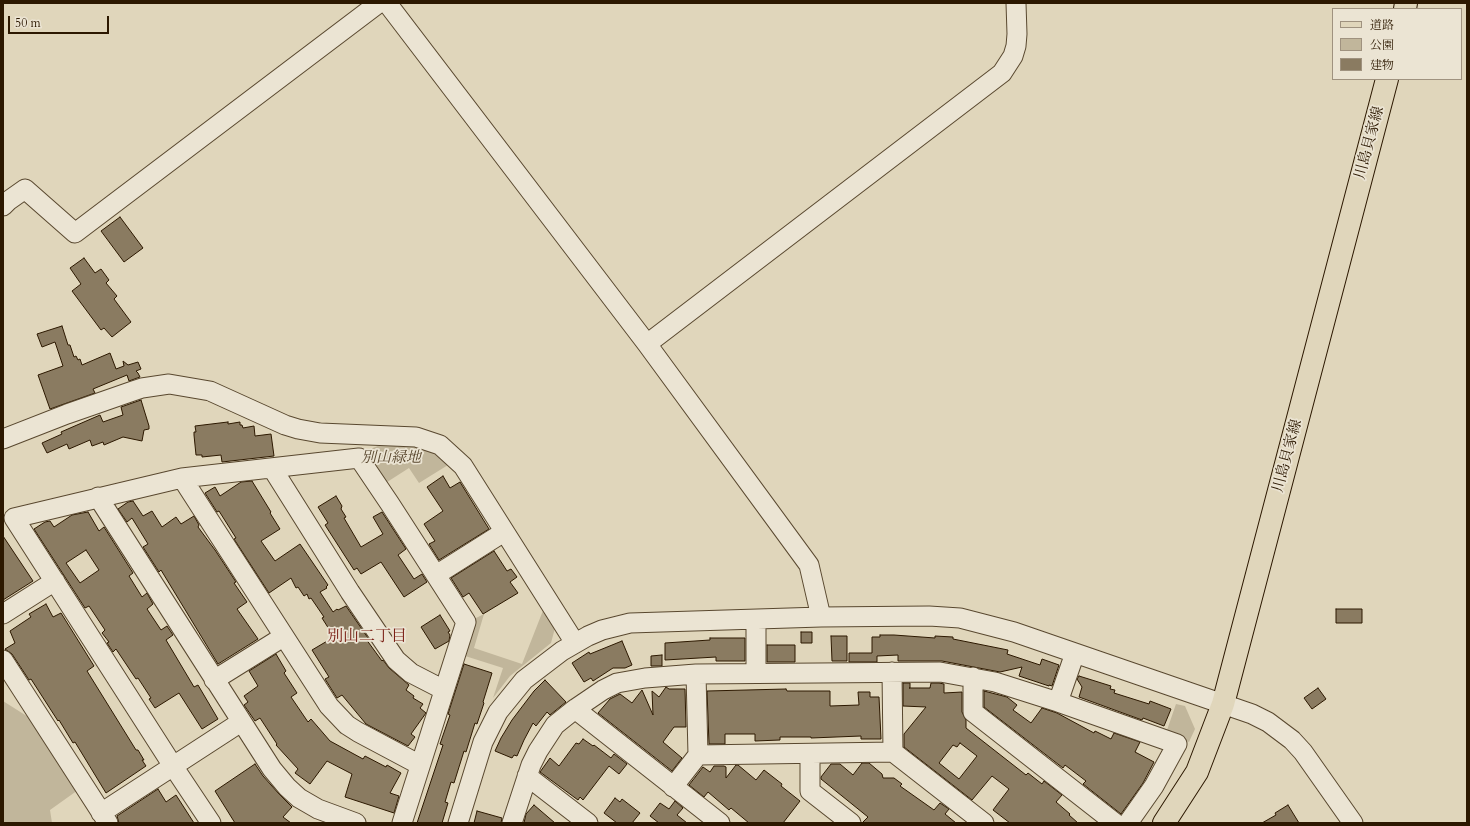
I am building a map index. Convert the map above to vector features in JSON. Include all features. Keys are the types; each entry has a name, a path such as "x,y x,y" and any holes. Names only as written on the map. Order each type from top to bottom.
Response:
{"main road":[{"name":"川島貝家線","path":"1164,823 1197,772 1223,704 1387,80"}],"street":[{"path":"3,206 25,189 76,233 379,3"},
{"path":"387,3 647,344 809,565 821,617"},
{"path":"647,344 1002,73 1013,56 1016,46 1016,3"},
{"path":"3,439 67,414 142,388 169,384 210,391 285,425 298,429 320,433 416,437 440,445 463,466 575,643"},
{"path":"211,823 14,518 182,478 359,458 466,622 402,823"},
{"path":"272,468 350,592 396,660 411,674 444,690"},
{"path":"182,478 283,637 329,706 347,725 420,765"},
{"path":"98,497 272,769 299,798 318,809 356,823"},
{"path":"436,575 504,532"},
{"path":"3,614 55,581"},
{"path":"458,823 483,742 498,712 524,680 562,651 602,630 630,623 821,617 929,616 960,618 1014,632 1252,714 1268,722 1292,740 1303,752 1353,823"},
{"path":"756,620 756,673"},
{"path":"214,680 283,637"},
{"path":"1058,702 1075,653"},
{"path":"3,660 104,818 173,766 241,722"},
{"path":"892,672 893,752"},
{"path":"512,823 527,776 545,738 555,725 575,709 603,690 617,684 632,680 661,676 696,674 940,672 995,682 1058,702 1177,744 1154,786 1128,823"},
{"path":"674,787 698,755 696,674"},
{"path":"973,677 973,712 1115,823"},
{"path":"575,709 720,823"},
{"path":"698,755 893,752 984,823"},
{"path":"810,754 810,791 851,823"},
{"path":"527,776 588,823"}],"green space":[{"name":"別山緑地","path":"390,441 433,448 448,465 419,483 409,468 384,484 363,452"},
{"path":"544,608 555,628 551,643 510,676 493,698 503,668 462,655 472,620 484,614 474,648 522,664"},
{"path":"3,701 33,720 78,790 50,810 52,823 3,822"},
{"path":"1176,704 1185,706 1195,729 1189,742 1166,733"}],"building":[{"path":"120,217 143,248 124,262 101,231"},
{"path":"84,258 95,273 101,269 109,280 106,283 117,296 114,299 131,322 112,337 104,328 101,330 72,291 81,284 70,268"},
{"path":"62,326 68,345 70,345 74,357 76,356 78,360 80,359 82,365 110,353 116,369 124,366 123,361 128,365 138,362 141,369 136,371 140,377 129,381 127,375 93,389 95,393 50,409 38,375 63,366 55,342 42,347 37,334"},
{"path":"141,400 149,426 149,429 144,430 142,441 123,437 104,445 103,442 92,446 90,440 69,449 67,444 47,453 42,443 62,434 61,432 100,415 103,422 123,415 121,407"},
{"path":"228,422 228,424 240,422 240,425 242,425 243,428 254,426 255,436 271,434 274,456 222,462 221,455 202,457 202,455 196,455 194,435 194,432 196,432 195,426"},
{"path":"443,476 450,488 460,482 489,529 439,560 429,544 435,541 424,524 443,511 427,487"},
{"path":"252,481 280,529 261,541 275,561 300,544 328,585 326,587 327,588 320,592 333,612 346,606 368,638 366,639 382,661 383,660 389,668 409,685 406,690 414,696 413,698 423,704 420,708 426,713 411,734 415,737 408,746 366,724 342,695 337,698 325,679 329,677 312,650 334,637 322,618 324,617 311,598 309,599 307,594 304,596 298,587 296,588 291,578 269,593 234,539 236,538 219,511 217,512 205,493 215,487 220,496 241,482"},
{"path":"336,496 346,517 344,518 361,547 383,534 373,517 382,512 406,549 398,555 414,579 422,574 427,582 404,597 381,562 361,574 357,568 354,570 325,525 328,523 318,507"},
{"path":"133,501 143,516 152,511 162,527 176,517 181,524 194,516 199,525 198,527 236,582 234,583 247,602 237,609 258,639 218,664 161,570 159,572 143,547 148,544 132,518 127,522 118,509 128,502"},
{"path":"88,512 99,531 104,527 133,573 129,576 142,597 147,593 153,604 147,609 161,630 167,626 173,635 166,640 194,687 198,685 218,719 202,729 179,693 155,708 149,699 151,698 138,678 136,679 116,649 113,652 107,643 109,642 102,633 105,630 89,606 85,608 34,529 45,522 50,521 54,527 72,515","holes":["86,550 99,570 80,583 66,563"]},
{"path":"3,536 33,581 3,600"},
{"path":"494,551 507,571 511,569 517,577 510,582 518,593 483,614 469,593 463,597 451,578"},
{"path":"46,604 53,617 61,613 94,666 87,671 136,750 138,750 146,766 106,793 75,742 73,743 31,679 29,680 12,654 5,649 15,643 10,631 31,617 29,614"},
{"path":"1336,609 1362,609 1362,623 1336,623"},
{"path":"440,615 450,631 448,632 450,635 449,641 435,649 421,627"},
{"path":"801,632 812,632 812,643 801,643"},
{"path":"880,635 935,638 935,636 953,637 953,639 1008,650 1007,654 1040,665 1042,659 1059,665 1052,686 1049,686 1019,676 1022,667 1000,672 942,661 898,661 898,655 877,656 877,662 849,662 849,653 872,653 872,637 880,637"},
{"path":"831,636 847,636 847,661 832,661"},
{"path":"710,638 745,638 745,661 716,661 716,657 665,660 665,643 710,640"},
{"path":"622,641 632,665 625,668 613,668 593,681 591,678 584,682 572,663 589,652 590,654"},
{"path":"767,645 795,645 795,662 767,662"},
{"path":"276,654 286,671 284,673 297,693 291,697 308,722 311,719 330,741 363,759 365,756 386,767 387,765 401,773 390,793 399,796 394,813 345,797 352,774 327,761 310,784 295,773 298,769 276,745 277,744 260,718 255,721 244,705 248,702 244,696 258,686 249,671"},
{"path":"662,655 662,666 651,666 651,656"},
{"path":"464,664 492,673 483,702 484,703 477,724 475,723 466,752 464,751 454,783 451,782 445,802 448,803 442,823 417,823 443,745 440,744 450,715 448,714"},
{"path":"1079,676 1111,686 1110,689 1115,690 1114,693 1149,704 1150,701 1171,709 1164,726 1143,718 1142,720 1079,697 1082,687 1077,679"},
{"path":"545,680 566,702 550,715 547,712 536,726 533,723 517,756 514,755 512,758 495,751 512,720 534,691"},
{"path":"903,683 910,683 910,688 930,688 931,683 939,683 944,684 944,693 962,692 962,712 966,720 966,728 1026,775 1028,773 1042,784 1044,781 1062,795 1056,802 1078,823 1010,823 993,810 1009,789 992,776 972,800 904,747 904,734 926,707 903,706","holes":["960,743 977,756 959,779 939,763 953,745 957,747"]},
{"path":"666,687 669,689 685,689 686,727 674,727 663,742 682,758 672,771 598,713 610,699 620,694 632,703 642,690 653,715 652,691 659,697"},
{"path":"1318,688 1326,699 1312,709 1304,698"},
{"path":"786,689 787,691 830,691 830,706 859,705 858,692 870,692 870,697 879,697 881,739 861,739 861,736 811,738 780,737 780,740 755,741 755,734 725,734 725,744 709,744 707,691"},
{"path":"984,691 1007,697 1017,705 1013,710 1031,723 1042,708 1057,713 1094,733 1095,731 1111,739 1114,733 1140,742 1135,752 1154,762 1143,783 1121,814 1083,784 1086,781 1065,765 1063,768 984,707"},
{"path":"583,739 593,746 594,745 611,758 614,754 627,764 619,774 609,766 583,800 580,797 578,800 540,772 550,758 559,766 576,743 579,744"},
{"path":"862,763 869,763 882,774 883,778 894,778 902,784 900,786 934,810 940,803 949,809 945,814 956,823 862,823 868,817 821,779 821,777 831,764 840,764 853,775"},
{"path":"255,764 263,776 292,807 283,817 291,823 235,823 215,791"},
{"path":"736,765 756,780 764,770 800,801 783,823 749,823 731,808 729,810 708,792 704,797 689,785 703,767 710,772 714,766 724,766 726,767 726,778"},
{"path":"158,789 166,802 176,795 194,823 119,823 117,816"},
{"path":"615,798 620,802 622,799 640,813 632,823 617,823 604,813"},
{"path":"675,801 683,808 677,815 687,823 659,823 650,816 660,803 669,809"},
{"path":"534,805 555,823 524,823 526,814"},
{"path":"1288,805 1299,823 1262,823 1276,815 1275,813"},
{"path":"477,811 502,818 501,823 474,823"}],"district":[{"name":"別山二丁目","path":"367,637"}]}
